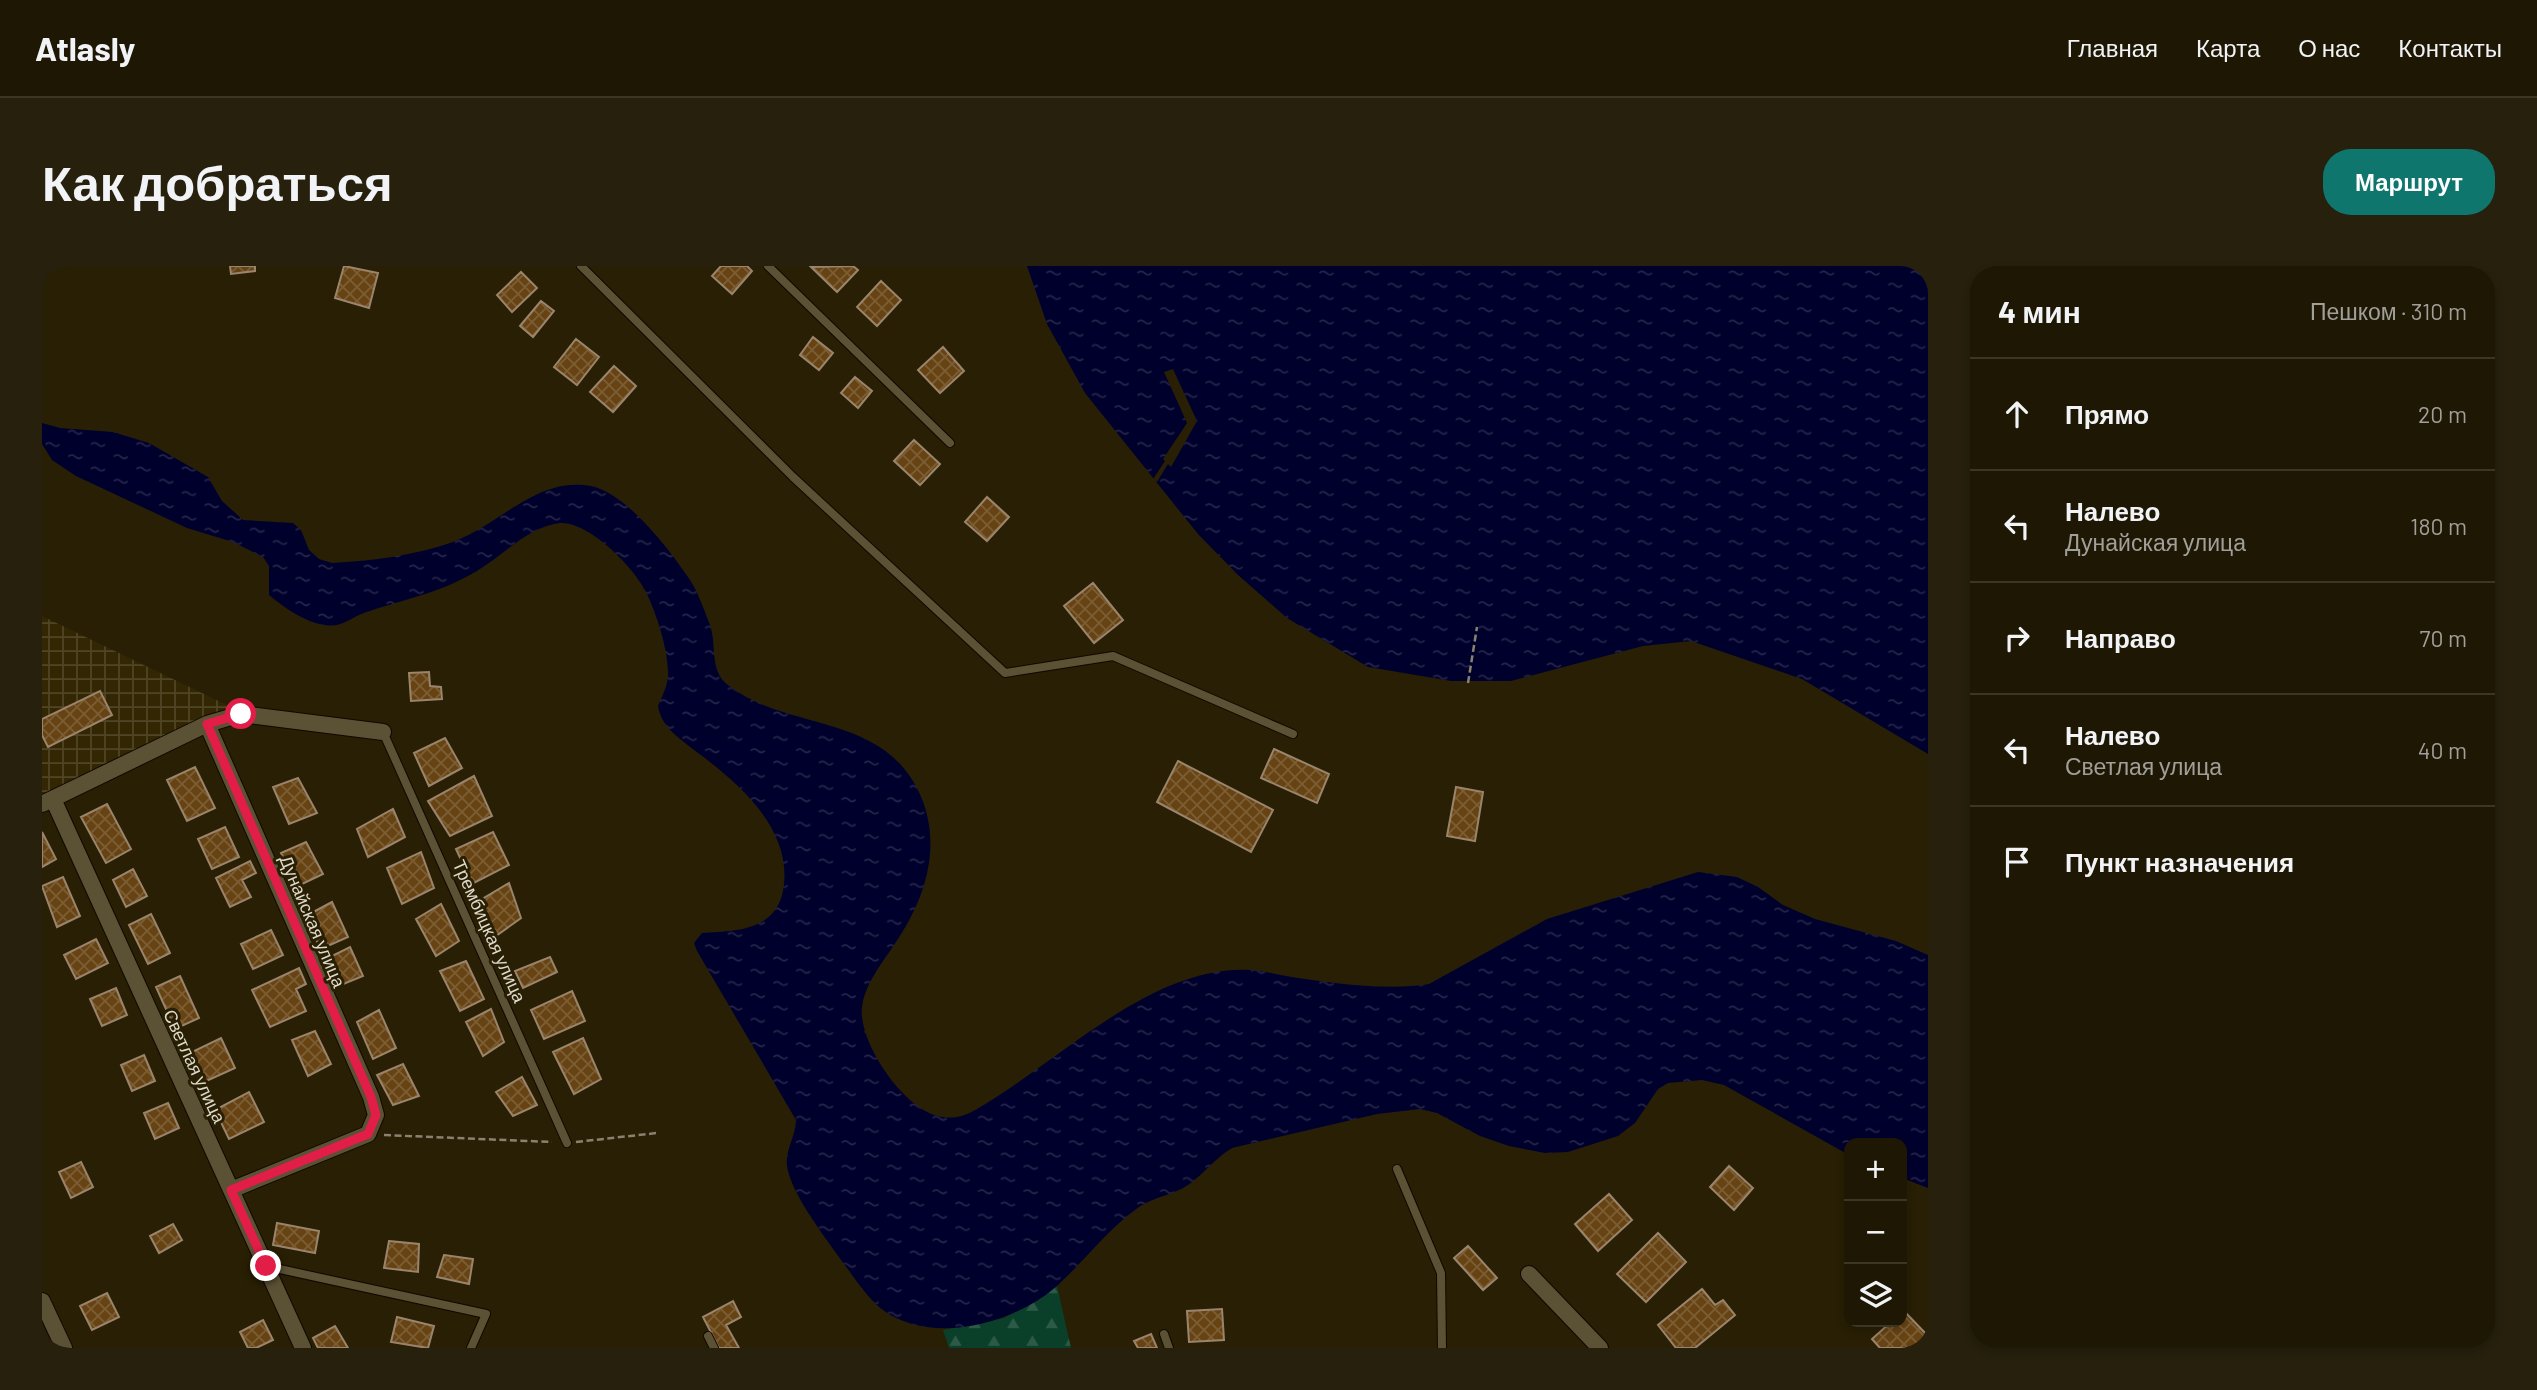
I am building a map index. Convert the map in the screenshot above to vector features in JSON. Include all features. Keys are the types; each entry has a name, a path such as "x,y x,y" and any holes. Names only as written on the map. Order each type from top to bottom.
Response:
{"street":[{"path":"47,802 207,724 241,714 383,732"},
{"name":"Дунайская улица","path":"207,724 371,1097 376,1115 368,1134"},
{"name":"Светлая улица","path":"47,802 303,1348"},
{"path":"231,1190 368,1134"},
{"path":"1529,1274 1600,1348"},
{"path":"42,1301 64,1348"}],"lane":[{"path":"581,266 793,477 1005,673 1114,656 1293,734"},
{"path":"768,266 950,443"},
{"name":"Трембицкая улица","path":"383,732 567,1143"},
{"path":"1397,1169 1441,1273 1442,1348"},
{"path":"266,1266 486,1314 471,1348"},
{"path":"1164,1334 1169,1348"},
{"path":"708,1336 714,1348"}],"path":[{"path":"1468,683 1476,627"},
{"path":"368,1134 567,1143 657,1133"}],"shaded area":[{"path":"42,616 233,708 42,797"}],"green space":[{"path":"1057,1286 1071,1348 949,1348 943,1330 1004,1318"}],"water":[{"path":"1027,266 1928,266 1928,754 1802,679 1691,641 1643,646 1511,681 1451,681 1368,667 1287,618 1238,575 1198,534 1085,393 1047,324"},
{"path":"42,423 60,428 113,432 149,443 208,477 222,501 243,520 293,523 301,530 309,550 319,559 332,563 394,557 453,542 553,488 591,486 618,499 646,524 692,582 710,625 718,673 728,685 751,700 856,735 880,747 901,765 918,790 930,830 928,870 923,890 905,927 875,974 862,1007 867,1038 885,1072 911,1101 938,1116 959,1117 977,1109 1106,1021 1176,983 1212,973 1249,970 1358,985 1395,987 1429,984 1547,919 1698,872 1737,877 1758,887 1783,905 1815,919 1896,941 1928,955 1928,1188 1907,1180 1907,1138 1844,1138 1844,1152 1724,1085 1702,1080 1668,1083 1658,1089 1635,1123 1618,1136 1568,1152 1545,1153 1509,1146 1480,1136 1437,1113 1420,1109 1377,1114 1232,1148 1188,1185 1139,1207 1128,1215 1059,1284 1020,1310 972,1326 947,1328 922,1326 899,1319 879,1307 865,1292 814,1222 796,1192 787,1160 796,1120 694,943 702,933 752,926 772,914 783,891 784,869 780,849 761,811 731,780 679,738 660,714 658,706 668,675 664,641 647,594 622,560 597,538 572,524 549,525 519,540 483,567 454,583 331,626 295,614 269,595 269,566 263,557 233,542 187,528 76,476 52,460 42,444"}],"pier":[{"path":"1173,369 1197,421 1171,467 1168,464 1157,482 1153,479 1165,461 1163,459 1187,423 1164,372"}],"building":[{"path":"230,266 255,266 255,271 231,274"},
{"path":"344,266 378,273 369,308 335,298"},
{"path":"721,266 747,266 752,271 732,294 712,276"},
{"path":"853,266 858,270 837,292 811,267"},
{"path":"521,272 537,288 512,312 497,295"},
{"path":"881,281 901,300 877,326 857,307"},
{"path":"541,301 554,311 533,337 520,326"},
{"path":"813,337 833,353 819,370 800,355"},
{"path":"576,339 599,357 577,385 554,367"},
{"path":"943,347 964,371 940,393 918,370"},
{"path":"614,366 636,386 613,412 590,392"},
{"path":"855,377 872,391 858,408 841,393"},
{"path":"914,440 940,464 920,485 894,461"},
{"path":"987,497 1009,517 987,541 965,522"},
{"path":"1093,583 1123,620 1094,643 1064,606"},
{"path":"429,672 430,686 441,687 442,699 411,701 409,673"},
{"path":"100,691 112,715 48,747 42,735 42,719"},
{"path":"445,738 462,768 429,786 414,753"},
{"path":"1274,749 1329,774 1317,803 1261,778"},
{"path":"1178,761 1273,810 1251,852 1157,802"},
{"path":"195,767 215,808 187,821 167,780"},
{"path":"474,776 492,816 450,836 428,801"},
{"path":"298,778 317,813 289,824 273,787"},
{"path":"1456,787 1483,792 1475,841 1447,836"},
{"path":"107,804 131,849 106,863 81,817"},
{"path":"393,809 405,837 368,857 357,829"},
{"path":"225,827 239,857 212,869 198,839"},
{"path":"42,832 56,859 42,867"},
{"path":"493,832 509,865 472,884 456,849"},
{"path":"306,842 323,874 298,886 281,853"},
{"path":"421,852 434,888 402,904 387,868"},
{"path":"250,861 256,873 242,880 251,897 230,907 216,878"},
{"path":"133,869 147,896 126,907 113,880"},
{"path":"63,877 80,916 57,927 42,886"},
{"path":"509,883 521,918 496,936 479,901"},
{"path":"332,902 348,937 321,949 304,917"},
{"path":"441,904 459,941 436,956 416,919"},
{"path":"151,914 170,953 148,964 129,925"},
{"path":"271,930 283,955 253,969 241,944"},
{"path":"96,939 108,963 76,979 64,955"},
{"path":"350,947 363,976 341,985 330,957"},
{"path":"550,957 557,972 523,988 515,971"},
{"path":"466,961 484,999 460,1011 440,971"},
{"path":"299,968 306,984 296,989 306,1011 270,1027 252,990"},
{"path":"180,976 199,1018 175,1029 156,987"},
{"path":"116,988 127,1015 102,1026 90,999"},
{"path":"572,991 585,1021 544,1039 531,1010"},
{"path":"491,1009 504,1042 483,1056 466,1022"},
{"path":"379,1010 396,1048 373,1059 357,1022"},
{"path":"315,1031 331,1064 308,1076 292,1040"},
{"path":"221,1038 235,1068 202,1083 188,1054"},
{"path":"583,1038 601,1079 574,1094 553,1052"},
{"path":"144,1055 155,1081 132,1091 121,1065"},
{"path":"403,1064 419,1096 393,1105 377,1075"},
{"path":"522,1077 537,1105 513,1116 496,1092"},
{"path":"249,1092 264,1122 229,1139 215,1110"},
{"path":"168,1103 179,1128 155,1139 144,1113"},
{"path":"81,1162 93,1187 71,1198 59,1172"},
{"path":"1729,1166 1753,1188 1734,1210 1710,1187"},
{"path":"1609,1194 1632,1220 1598,1251 1575,1224"},
{"path":"277,1223 319,1231 315,1253 273,1245"},
{"path":"173,1224 182,1240 159,1253 150,1236"},
{"path":"1658,1233 1686,1262 1646,1302 1617,1274"},
{"path":"389,1241 419,1244 418,1272 384,1268"},
{"path":"1468,1246 1497,1278 1483,1290 1454,1258"},
{"path":"444,1255 473,1259 469,1284 437,1277"},
{"path":"1702,1289 1715,1305 1723,1300 1735,1315 1695,1348 1676,1348 1658,1325"},
{"path":"107,1293 119,1317 92,1330 80,1306"},
{"path":"733,1301 741,1317 726,1325 739,1348 719,1348 703,1317"},
{"path":"1222,1309 1224,1340 1189,1342 1187,1311"},
{"path":"1907,1314 1927,1335 1913,1348 1880,1348 1872,1339 1885,1327 1907,1327"},
{"path":"397,1317 434,1326 428,1348 391,1342"},
{"path":"263,1320 273,1340 256,1348 248,1348 240,1332"},
{"path":"335,1326 348,1348 318,1348 313,1338"},
{"path":"1151,1334 1157,1348 1138,1348 1134,1341"}],"route":[{"path":"241,714 207,724 371,1097 376,1115 368,1134 231,1190 266,1266"}]}
